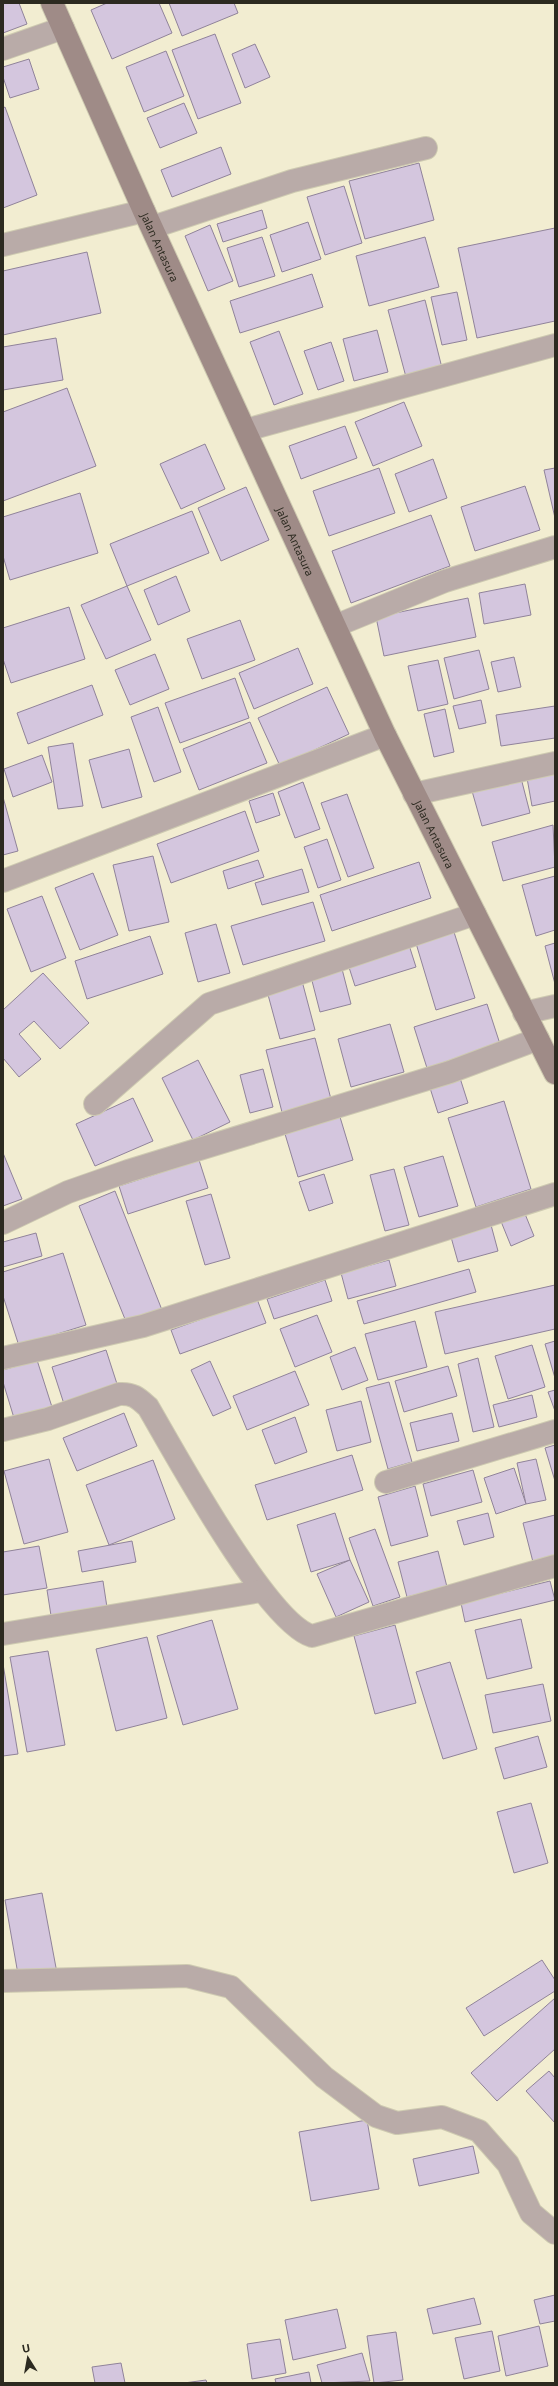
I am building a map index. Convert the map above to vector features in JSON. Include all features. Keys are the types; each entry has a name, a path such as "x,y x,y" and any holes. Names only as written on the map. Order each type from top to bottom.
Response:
{"main road":[{"name":"Jalan Antasura","path":"52,3 148,219 385,735 555,1073"}],"street":[{"path":"3,49 63,28"},
{"path":"3,245 148,219 426,148"},
{"path":"246,430 555,345"},
{"path":"336,626 445,581 555,548"},
{"path":"3,881 385,735"},
{"path":"414,794 555,763"},
{"path":"95,1104 209,1004 475,914"},
{"path":"524,1013 555,1006"},
{"path":"3,1223 68,1192 128,1171 450,1072 538,1039"},
{"path":"3,1358 142,1326 555,1194"},
{"path":"3,1430 48,1419 119,1394 129,1393 137,1397 148,1407 261,1591 294,1625 305,1634 315,1636 555,1566"},
{"path":"386,1482 555,1431"},
{"path":"3,1634 261,1591"},
{"path":"3,1981 187,1976 231,1987 324,2077 376,2116 397,2123 442,2117 479,2131 508,2164 531,2213 555,2233"}],"building":[{"path":"3,3 19,3 27,24 3,33"},
{"path":"107,3 159,3 172,33 112,59 91,10"},
{"path":"169,3 234,3 238,13 182,36"},
{"path":"215,34 241,103 198,119 172,50"},
{"path":"255,44 270,77 245,88 232,54"},
{"path":"166,51 184,96 144,112 126,67"},
{"path":"29,59 39,89 10,98 3,77 3,67"},
{"path":"184,103 197,133 160,148 147,118"},
{"path":"5,107 37,195 3,208 3,108"},
{"path":"221,147 231,174 172,197 161,170"},
{"path":"419,163 434,220 365,239 349,181"},
{"path":"344,186 362,243 325,255 307,197"},
{"path":"262,210 267,228 223,242 217,224"},
{"path":"308,222 321,259 282,272 270,235"},
{"path":"210,225 233,281 208,291 185,236"},
{"path":"555,228 555,321 477,338 458,248"},
{"path":"262,237 275,276 239,287 227,248"},
{"path":"425,237 439,287 369,306 356,256"},
{"path":"87,252 101,313 3,335 3,271"},
{"path":"312,274 323,307 240,333 230,301"},
{"path":"457,292 467,340 442,345 431,297"},
{"path":"425,300 442,368 406,377 388,310"},
{"path":"377,330 388,372 354,381 343,339"},
{"path":"279,331 303,394 274,405 250,342"},
{"path":"56,338 63,380 3,390 3,347"},
{"path":"331,342 344,381 318,390 304,351"},
{"path":"67,388 96,466 3,501 3,412"},
{"path":"404,402 422,446 373,466 355,422"},
{"path":"345,426 357,458 301,479 289,446"},
{"path":"205,444 225,489 181,509 160,464"},
{"path":"433,459 447,498 409,512 395,474"},
{"path":"379,468 395,513 329,536 313,491"},
{"path":"555,468 555,518 544,470"},
{"path":"525,486 540,530 475,551 461,507"},
{"path":"246,487 269,540 221,561 198,508"},
{"path":"80,493 98,553 10,580 3,556 3,517"},
{"path":"192,511 209,553 127,586 110,544"},
{"path":"431,515 450,566 351,603 332,551"},
{"path":"176,576 190,611 158,625 144,590"},
{"path":"525,584 531,615 484,624 479,593"},
{"path":"127,586 151,640 106,659 81,605"},
{"path":"468,598 476,637 384,656 376,617"},
{"path":"69,607 85,659 11,683 3,659 3,628"},
{"path":"240,620 255,660 202,679 187,639"},
{"path":"298,648 313,684 254,709 239,673"},
{"path":"479,650 489,689 454,699 444,658"},
{"path":"155,654 169,689 130,705 115,670"},
{"path":"514,657 521,687 498,692 491,662"},
{"path":"438,660 448,704 418,711 408,666"},
{"path":"235,678 249,718 180,743 165,703"},
{"path":"92,685 103,715 28,744 17,713"},
{"path":"327,687 349,734 280,766 258,718"},
{"path":"481,700 486,723 459,729 453,706"},
{"path":"555,706 555,738 501,746 496,715"},
{"path":"158,707 181,772 154,782 131,717"},
{"path":"445,709 454,752 434,757 424,714"},
{"path":"250,722 267,763 199,790 183,749"},
{"path":"73,743 83,806 58,809 48,747"},
{"path":"129,749 142,797 102,808 89,760"},
{"path":"42,755 52,782 13,797 4,769"},
{"path":"555,772 555,801 532,806 527,778"},
{"path":"521,778 530,813 482,826 472,791"},
{"path":"303,782 320,829 295,838 278,792"},
{"path":"273,793 280,815 256,823 249,801"},
{"path":"347,794 374,868 348,877 321,803"},
{"path":"3,797 18,851 3,855"},
{"path":"245,811 259,851 171,883 157,844"},
{"path":"553,825 555,867 503,881 492,842"},
{"path":"327,839 341,880 318,888 304,847"},
{"path":"153,856 169,922 129,931 113,865"},
{"path":"258,860 264,877 228,889 223,871"},
{"path":"419,862 431,898 332,931 320,895"},
{"path":"302,869 309,892 262,905 255,883"},
{"path":"93,873 118,935 80,950 55,888"},
{"path":"555,876 555,930 536,936 522,885"},
{"path":"42,896 66,958 31,972 7,909"},
{"path":"313,902 325,941 243,965 231,926"},
{"path":"216,924 230,973 198,982 185,933"},
{"path":"453,929 475,998 436,1010 415,940"},
{"path":"150,936 163,974 87,999 75,961"},
{"path":"408,942 416,967 355,986 347,961"},
{"path":"555,943 555,984 545,946"},
{"path":"341,965 351,1004 320,1012 310,973"},
{"path":"43,973 89,1023 60,1049 34,1021 19,1034 41,1059 19,1077 3,1058 3,1010"},
{"path":"302,981 315,1030 280,1039 267,991"},
{"path":"487,1004 500,1044 427,1068 414,1027"},
{"path":"390,1024 404,1072 351,1087 338,1039"},
{"path":"315,1038 332,1103 283,1116 266,1050"},
{"path":"198,1060 230,1122 193,1140 162,1078"},
{"path":"263,1069 273,1107 250,1113 240,1075"},
{"path":"460,1078 468,1103 438,1113 430,1088"},
{"path":"133,1098 153,1141 95,1166 76,1124"},
{"path":"504,1101 531,1189 476,1207 448,1118"},
{"path":"340,1117 353,1160 298,1177 285,1134"},
{"path":"3,1153 22,1199 3,1206"},
{"path":"443,1156 458,1206 419,1217 404,1167"},
{"path":"199,1160 208,1188 128,1214 119,1186"},
{"path":"394,1169 409,1225 385,1231 370,1175"},
{"path":"324,1174 333,1203 309,1211 299,1182"},
{"path":"115,1191 162,1310 127,1324 79,1206"},
{"path":"211,1194 230,1258 205,1265 186,1201"},
{"path":"523,1209 534,1236 511,1246 500,1219"},
{"path":"491,1225 498,1251 458,1262 451,1237"},
{"path":"36,1233 42,1256 3,1267 3,1242"},
{"path":"63,1253 86,1325 19,1346 3,1296 3,1272"},
{"path":"389,1260 396,1286 348,1299 341,1273"},
{"path":"469,1269 476,1292 364,1324 357,1301"},
{"path":"325,1280 332,1301 274,1319 267,1299"},
{"path":"555,1285 555,1329 445,1354 435,1312"},
{"path":"257,1299 266,1323 180,1354 171,1330"},
{"path":"317,1315 332,1352 295,1367 280,1329"},
{"path":"415,1321 427,1367 378,1380 365,1334"},
{"path":"555,1341 555,1378 545,1344"},
{"path":"532,1345 545,1387 508,1399 495,1356"},
{"path":"355,1347 368,1380 342,1390 330,1357"},
{"path":"106,1350 118,1387 64,1404 52,1367"},
{"path":"478,1358 494,1427 473,1432 458,1364"},
{"path":"37,1360 52,1407 14,1418 3,1382 3,1370"},
{"path":"210,1361 231,1408 213,1416 191,1370"},
{"path":"448,1366 457,1396 404,1412 395,1381"},
{"path":"295,1371 309,1405 247,1430 233,1396"},
{"path":"389,1382 412,1462 388,1469 366,1388"},
{"path":"555,1390 555,1411 548,1392"},
{"path":"532,1395 537,1417 499,1427 493,1405"},
{"path":"361,1401 371,1442 337,1451 326,1410"},
{"path":"124,1413 137,1446 77,1471 63,1438"},
{"path":"452,1413 459,1441 417,1451 410,1423"},
{"path":"295,1417 307,1452 275,1464 262,1430"},
{"path":"555,1445 555,1481 545,1448"},
{"path":"352,1455 363,1490 267,1520 255,1485"},
{"path":"49,1459 68,1532 24,1544 4,1471"},
{"path":"536,1459 546,1500 526,1504 517,1463"},
{"path":"153,1460 175,1519 109,1545 86,1485"},
{"path":"514,1468 526,1504 496,1514 484,1478"},
{"path":"473,1470 482,1502 431,1516 423,1484"},
{"path":"415,1486 428,1536 391,1546 378,1497"},
{"path":"335,1513 350,1560 311,1572 297,1525"},
{"path":"488,1513 494,1537 464,1545 457,1521"},
{"path":"555,1515 555,1556 533,1562 523,1523"},
{"path":"375,1529 400,1597 373,1606 349,1538"},
{"path":"132,1541 136,1562 82,1572 78,1551"},
{"path":"39,1546 47,1588 3,1595 3,1552"},
{"path":"438,1551 447,1587 407,1597 398,1562"},
{"path":"350,1560 369,1602 336,1617 317,1574"},
{"path":"103,1581 108,1614 52,1622 47,1590"},
{"path":"550,1581 555,1600 465,1622 461,1603"},
{"path":"521,1619 532,1668 487,1679 475,1630"},
{"path":"212,1620 238,1709 183,1725 157,1636"},
{"path":"395,1625 416,1703 375,1714 354,1636"},
{"path":"147,1637 167,1718 116,1731 96,1649"},
{"path":"48,1651 65,1745 27,1752 10,1657"},
{"path":"450,1662 477,1749 443,1759 416,1672"},
{"path":"3,1664 18,1754 3,1756"},
{"path":"543,1684 551,1721 493,1733 485,1695"},
{"path":"538,1736 547,1767 504,1779 495,1748"},
{"path":"531,1803 548,1863 514,1873 497,1812"},
{"path":"42,1893 57,1973 19,1980 5,1900"},
{"path":"542,1960 555,1980 555,1991 484,2036 466,2008"},
{"path":"555,1998 555,2049 497,2101 471,2073"},
{"path":"549,2071 555,2078 555,2123 526,2091"},
{"path":"367,2120 379,2189 311,2201 299,2132"},
{"path":"473,2146 479,2173 419,2186 413,2159"},
{"path":"555,2295 555,2321 540,2324 534,2300"},
{"path":"474,2298 481,2324 433,2334 427,2309"},
{"path":"337,2309 346,2348 293,2360 285,2320"},
{"path":"539,2326 548,2366 506,2376 498,2336"},
{"path":"492,2331 500,2371 464,2379 455,2338"},
{"path":"396,2332 403,2380 374,2383 367,2336"},
{"path":"280,2339 286,2373 252,2379 247,2344"},
{"path":"362,2353 370,2381 322,2383 317,2365"},
{"path":"121,2363 125,2383 95,2383 92,2367"},
{"path":"309,2372 311,2383 276,2383 275,2379"},
{"path":"206,2380 207,2383 184,2383"}]}
